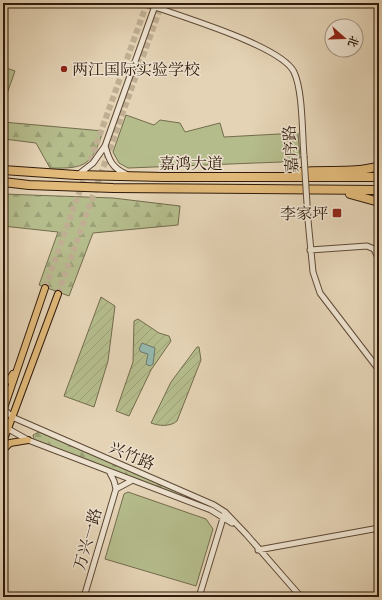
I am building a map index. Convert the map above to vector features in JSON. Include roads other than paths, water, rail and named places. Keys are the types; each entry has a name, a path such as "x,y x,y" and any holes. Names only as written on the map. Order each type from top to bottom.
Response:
{"highway":[{"path":"272,176 321,170 363,169 379,166"},
{"name":"嘉鸿大道","path":"3,170 76,175 379,177"},
{"name":"嘉鸿大道","path":"3,182 29,185 120,188 379,190"},
{"path":"318,190 360,196 379,202"}],"main road":[{"path":"3,410 45,288"},
{"path":"3,442 5,428 12,417 58,294"},
{"path":"3,383 10,380 20,360"},
{"path":"3,450 10,443 28,440"}],"street":[{"name":"嘉序路","path":"144,3 155,5 263,47 286,61 294,70 298,82 310,250 313,272 320,292 379,370"},
{"path":"76,175 84,172 93,163 105,146 155,5"},
{"path":"105,146 108,158 115,168 131,176"},
{"path":"310,250 367,246 374,249 379,260"},
{"name":"兴竹路","path":"3,410 12,417 193,495 224,514 246,534 258,550 300,597"},
{"name":"兴竹路","path":"5,428 28,440 110,473 224,514"},
{"path":"110,473 116,489 131,481"},
{"name":"万兴一路","path":"84,597 116,489"},
{"path":"199,597 224,514"},
{"path":"258,550 379,528"}],"water":[{"path":"142,343 155,348 153,364 150,366 146,364 148,354 141,352 139,349"}],"tunnel":[{"path":"45,288 147,3"},
{"path":"58,294 162,3"}],"place":[{"name":"两江国际实验学校","path":"64,69"},
{"name":"李家坪","path":"337,213"}]}
